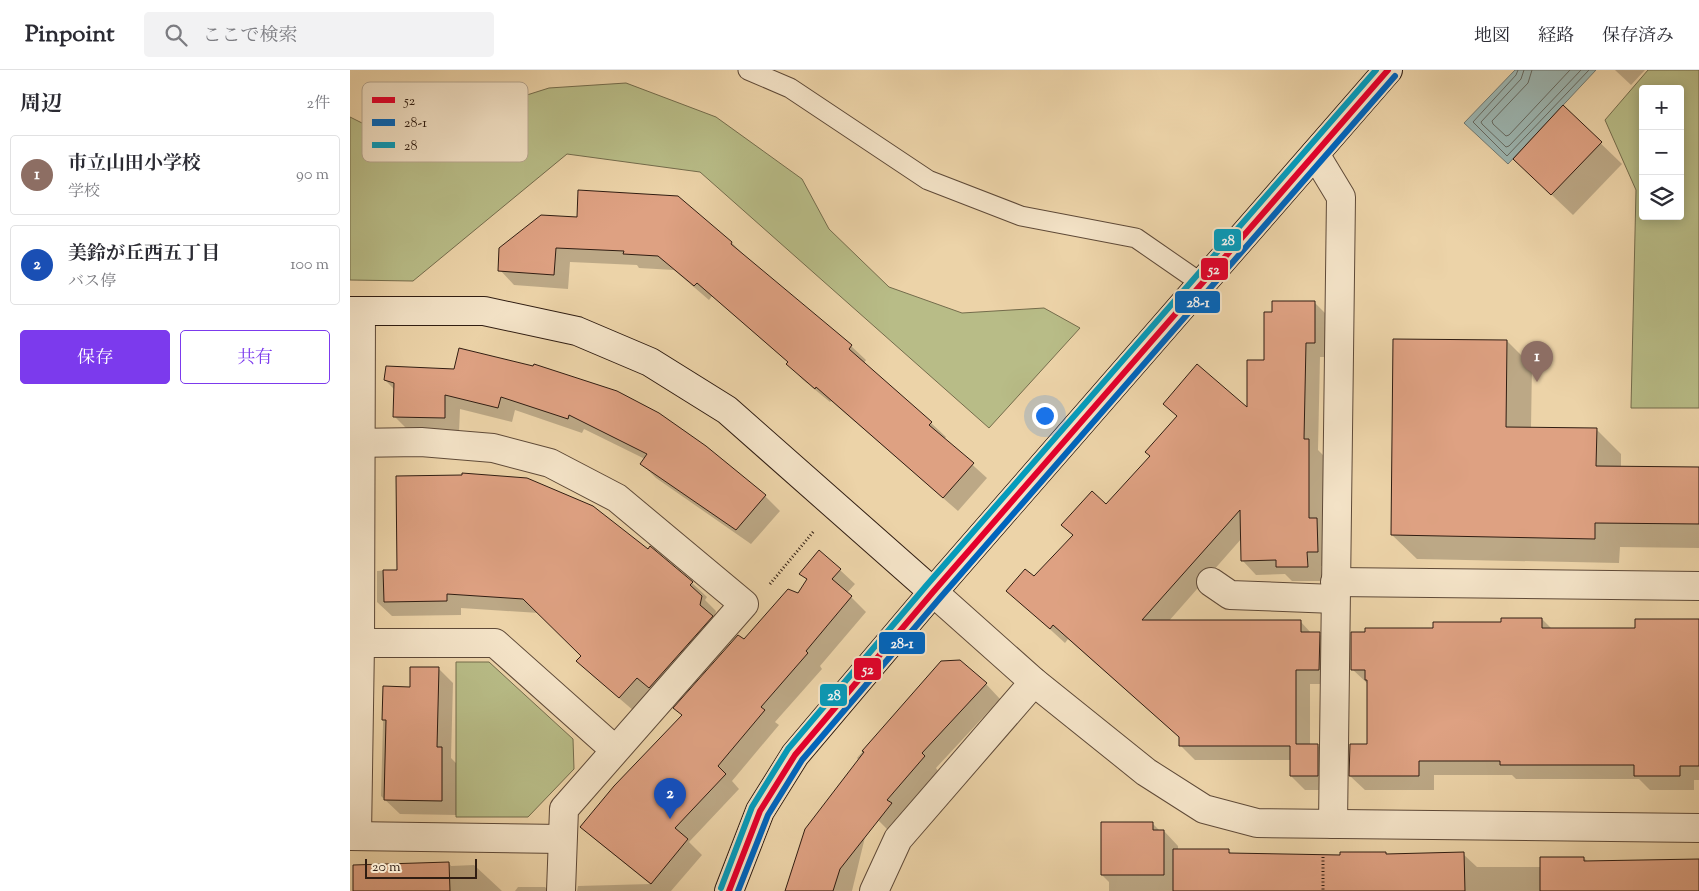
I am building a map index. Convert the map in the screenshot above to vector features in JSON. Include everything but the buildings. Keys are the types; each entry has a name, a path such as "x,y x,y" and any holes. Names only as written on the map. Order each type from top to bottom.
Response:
{"street":[{"path":"729,891 760,811 795,755 933,592 1388,70"},
{"path":"1315,154 1341,197 1333,824"},
{"path":"562,838 353,836 356,311 484,311 578,331 650,362 727,410 1034,682 1146,772 1204,809 1257,823 1699,828"},
{"path":"355,443 422,442 493,448 550,463 617,498 744,604 614,749 564,809 561,891"},
{"path":"1211,582 1230,595 1335,590 1699,586"},
{"path":"355,644 495,643 614,749"},
{"path":"874,891 898,838 1034,682"}],"lane":[{"path":"748,70 790,88 928,180 1021,216 1136,238 1201,283"}],"path":[{"path":"744,604 763,592 816,529"},
{"path":"1323,850 1324,891"}],"green space":[{"path":"1648,70 1699,70 1699,408 1631,408 1636,190 1605,120"},
{"path":"626,83 716,117 802,179 829,229 889,287 962,313 1044,308 1080,328 989,428 700,172 567,154 413,281 350,280 350,117 362,123 362,162 528,162 528,95 549,88"},
{"path":"456,662 489,662 573,739 574,769 528,817 456,817"}],"water":[{"path":"1515,70 1596,70 1508,164 1464,123"}],"transit line":[{"name":"28","path":"721,888 752,807 788,749 926,586 1376,70"},
{"name":"52","path":"729,891 760,811 795,755 933,592 1388,70"},
{"name":"28-1","path":"738,891 768,815 802,760 940,598 1395,76"}],"place":[{"name":"市立山田小学校","path":"1537,382"},
{"name":"美鈴が丘西五丁目","path":"670,819"}]}
